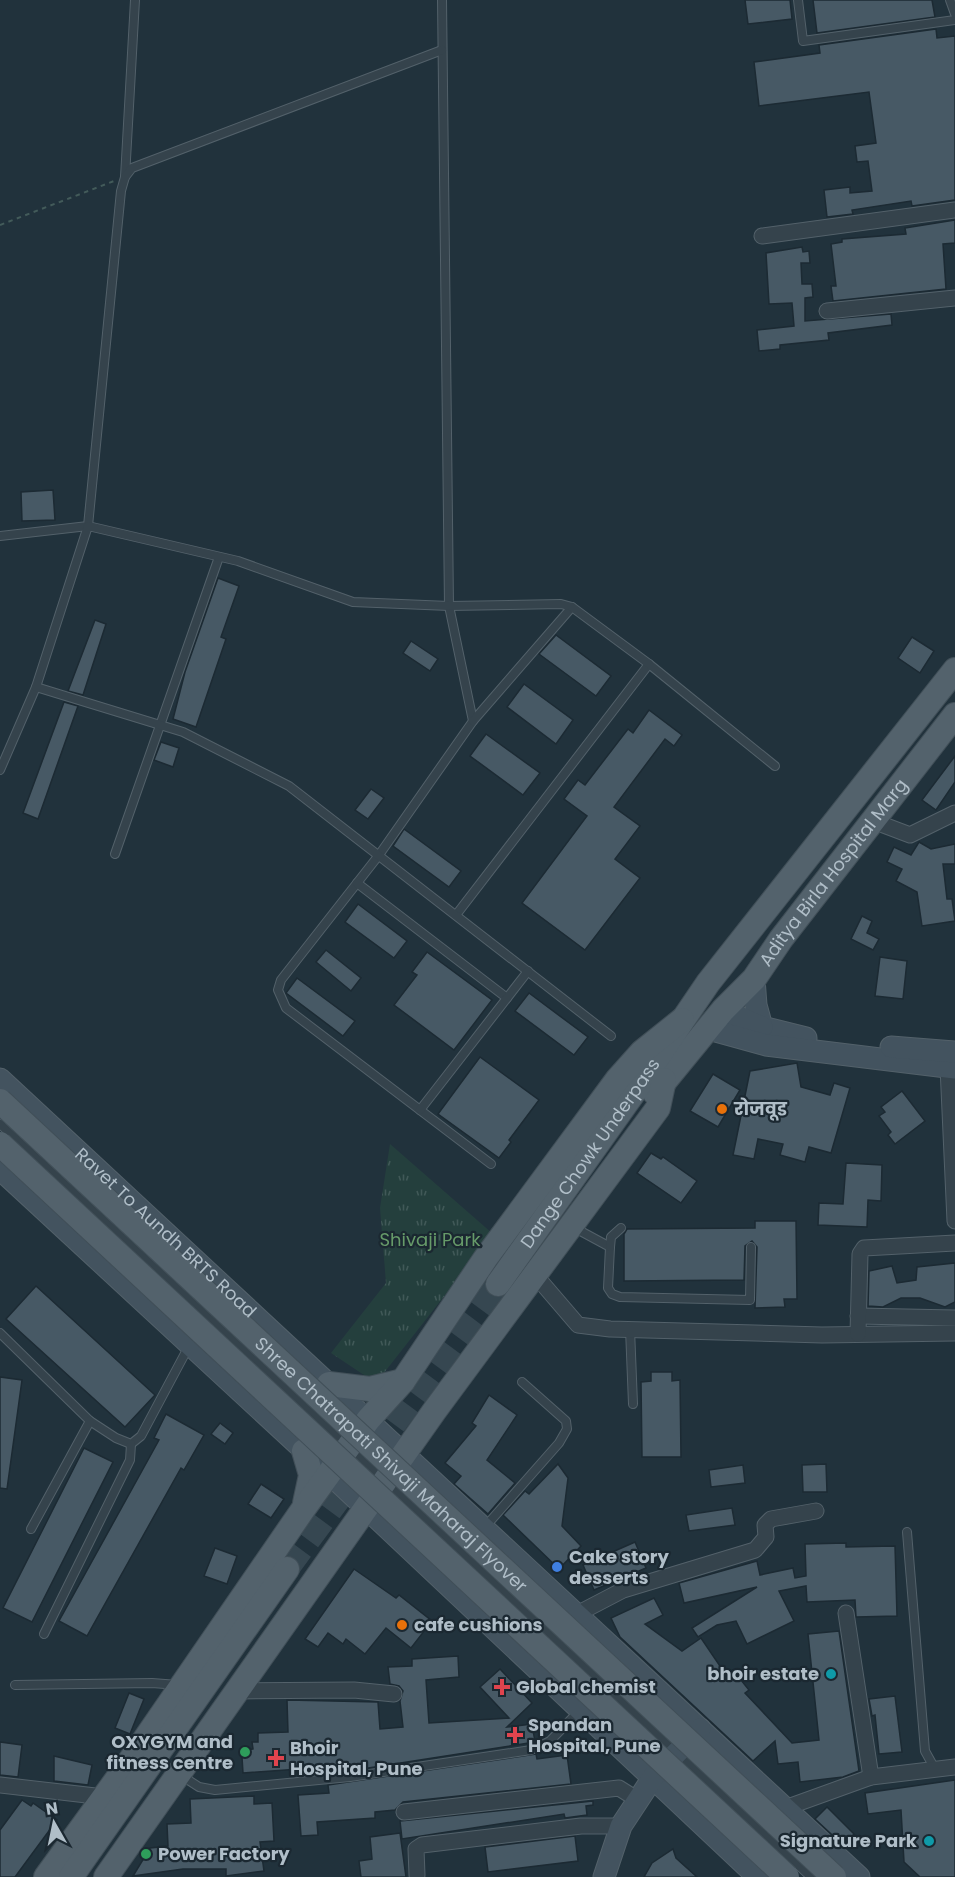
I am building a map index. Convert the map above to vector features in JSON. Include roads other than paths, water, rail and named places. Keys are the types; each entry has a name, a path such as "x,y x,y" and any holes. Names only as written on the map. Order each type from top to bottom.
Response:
{"main road":[{"name":"Aditya Birla Hospital Marg","path":"682,1020 708,983 954,673"},
{"name":"Aditya Birla Hospital Marg","path":"708,1029 723,1010 754,979 955,715"},
{"name":"Dange Chowk Underpass","path":"682,1020 503,1289 664,1080 708,1029"},
{"path":"46,1877 304,1508 368,1420 403,1382 484,1259 617,1080 642,1052 682,1020"},
{"path":"106,1877 404,1453 658,1108 664,1080"},
{"name":"Shree Chatrapati Shivaji Maharaj Flyover","path":"0,1101 834,1877"},
{"name":"Shree Chatrapati Shivaji Maharaj Flyover","path":"0,1144 787,1877"},
{"path":"328,1384 370,1389 403,1382"},
{"path":"304,1451 311,1475 304,1508"},
{"path":"71,1877 293,1572 85,1877"}],"street":[{"path":"762,237 955,210"},
{"path":"827,311 955,298"},
{"path":"873,821 910,835 955,813"},
{"path":"754,979 756,1005 762,1027"},
{"path":"723,1010 762,1027 796,1037 953,1063"},
{"path":"708,1029 766,1046 953,1063"},
{"path":"953,1063 955,1221"},
{"name":"Ravet To Aundh BRTS Road","path":"0,1079 859,1877"},
{"path":"0,1169 654,1776 759,1877"},
{"path":"858,1334 860,1254 864,1248 955,1243"},
{"path":"536,1276 578,1325 630,1329 858,1334 955,1333"},
{"path":"858,1316 955,1318"},
{"path":"576,1614 623,1590 755,1550 766,1537 765,1525 771,1519 816,1511"},
{"path":"846,1613 871,1777"},
{"path":"237,1691 354,1690 394,1694"},
{"path":"604,1877 621,1826 654,1776 700,1729"},
{"path":"785,1808 871,1777 955,1767"},
{"path":"0,1785 104,1797"},
{"path":"404,1812 619,1788 638,1800"},
{"path":"417,1875 415,1854 422,1845 581,1826 621,1826"}],"lane":[{"path":"0,770 36,687 88,526 124,177 135,0"},
{"path":"442,0 449,606 473,721"},
{"path":"798,0 803,41 955,20"},
{"path":"950,0 955,14"},
{"path":"124,177 132,168 143,163 442,50"},
{"path":"0,536 88,526 219,557 353,602 449,606 561,604 572,607 649,664 775,766"},
{"path":"115,854 162,726 219,557"},
{"path":"491,1164 286,1008 280,1000 278,990 281,980 379,855 473,721 572,607"},
{"path":"456,915 649,664"},
{"path":"36,687 192,736 289,786 611,1036"},
{"path":"357,883 507,998"},
{"path":"420,1110 528,971"},
{"path":"0,1124 811,1877"},
{"path":"572,1226 610,1247"},
{"path":"621,1228 611,1237 608,1288 612,1294 620,1297 750,1300 751,1247"},
{"path":"630,1329 633,1404"},
{"path":"0,1333 90,1421 116,1438 131,1444"},
{"path":"44,1634 130,1460 131,1444 141,1436 190,1345"},
{"path":"484,1528 559,1443 567,1429 566,1421 522,1382"},
{"path":"32,1529 90,1421"},
{"path":"907,1532 925,1750 935,1769"},
{"path":"15,1685 152,1683 182,1685"},
{"path":"178,1773 199,1786 215,1790 350,1777 531,1750 550,1741 581,1709"}],"tunnel":[{"path":"287,1569 498,1284"}],"place":[{"name":"रोजवूड","path":"722,1109"},
{"name":"Cake story desserts","path":"557,1567"},
{"name":"cafe cushions","path":"402,1625"},
{"name":"bhoir estate","path":"831,1674"},
{"name":"Global chemist","path":"502,1687"},
{"name":"Spandan Hospital, Pune","path":"515,1735"},
{"name":"OXYGYM and fitness centre","path":"245,1752"},
{"name":"Bhoir Hospital, Pune","path":"276,1758"},
{"name":"Signature Park","path":"929,1841"},
{"name":"Power Factory","path":"146,1854"}],"park label":[{"name":"Shivaji Park","path":"430,1240"}]}
